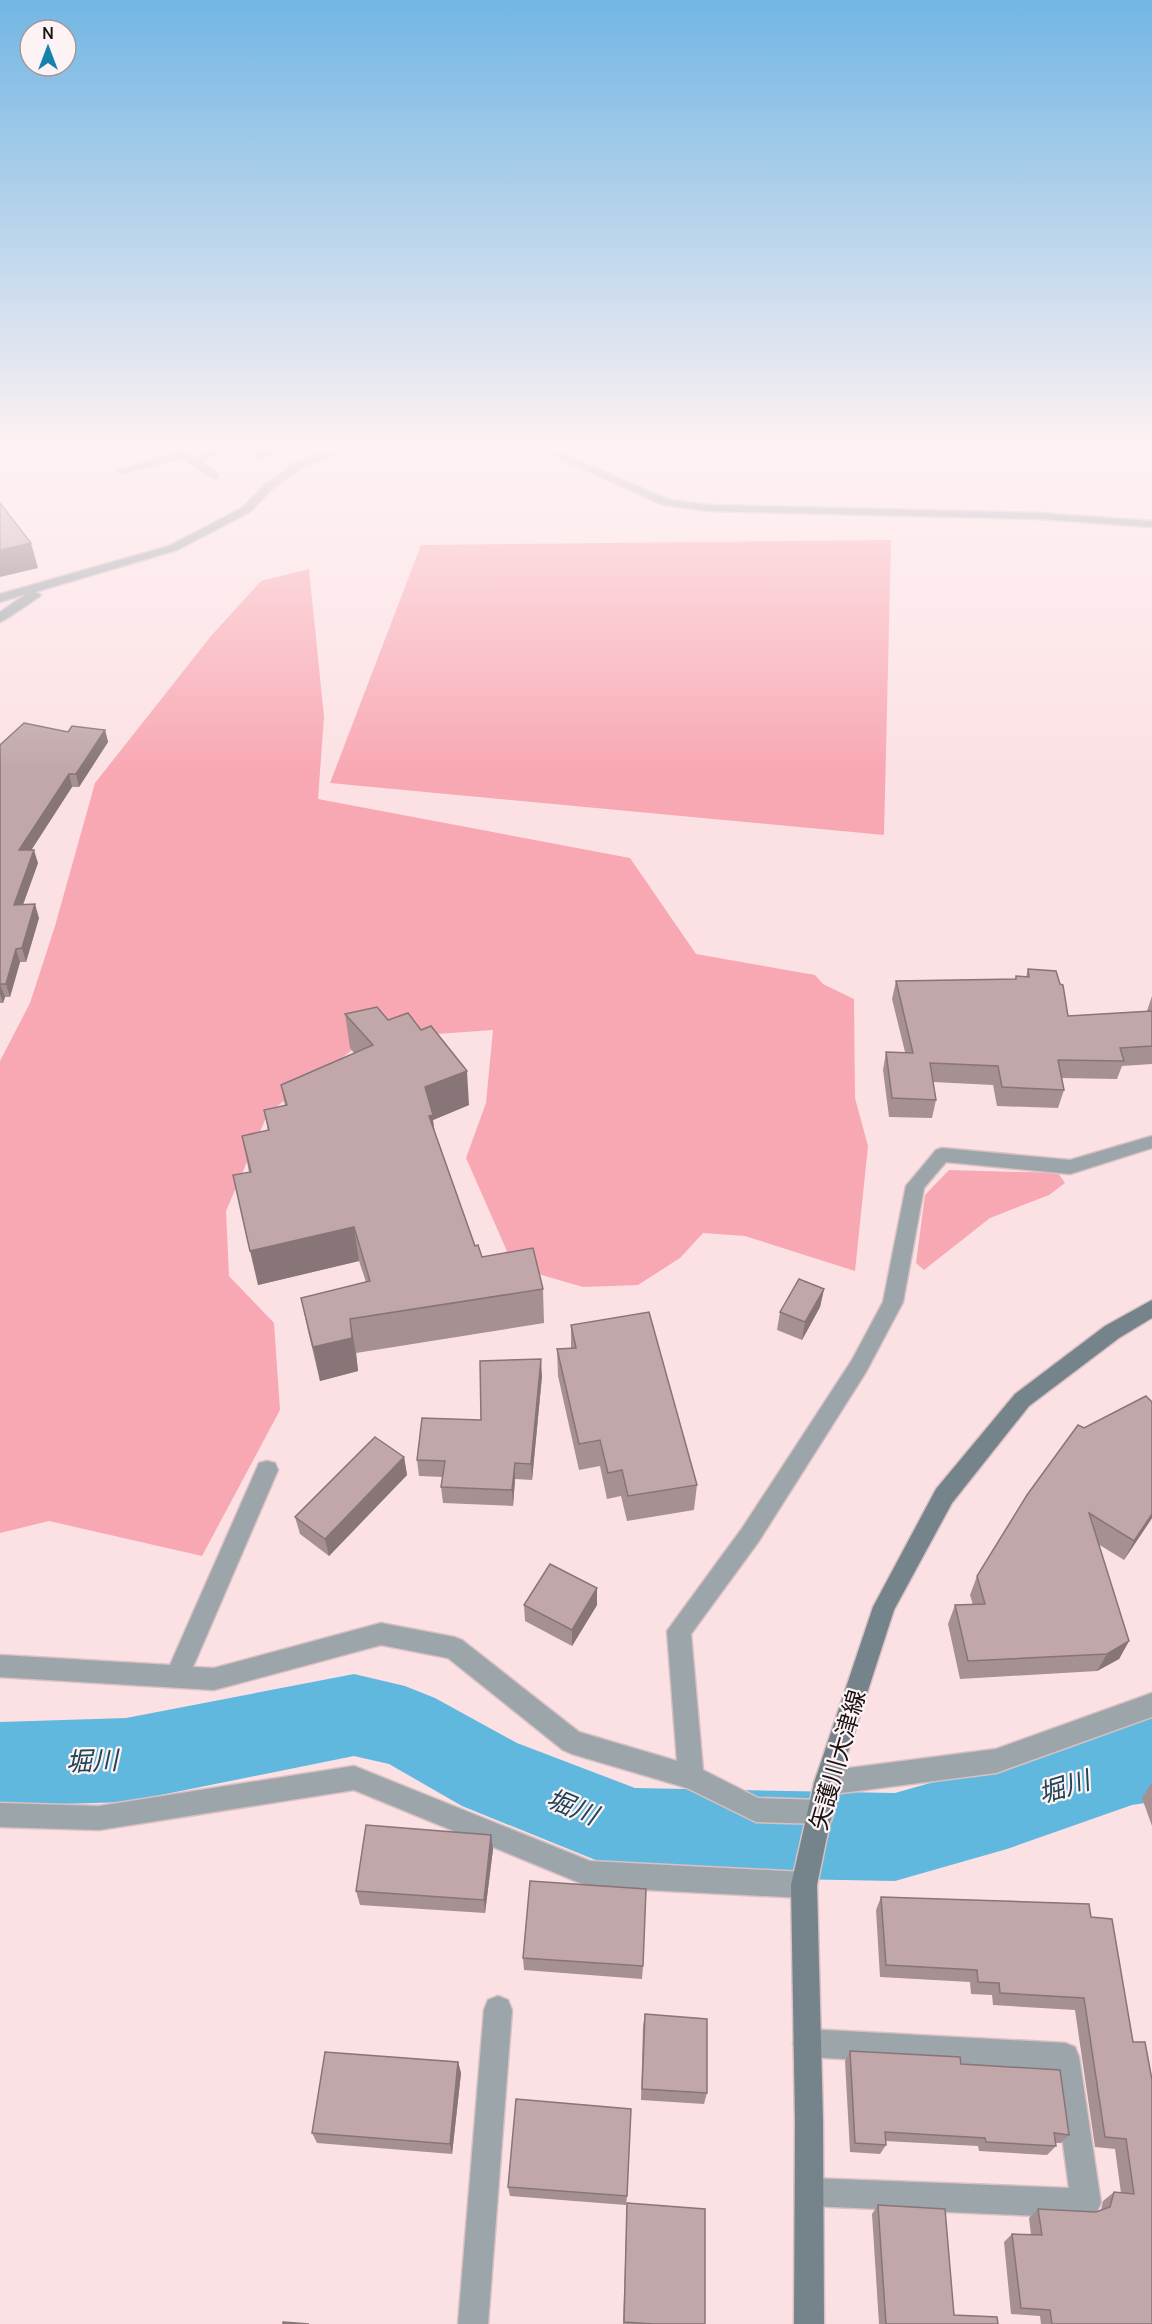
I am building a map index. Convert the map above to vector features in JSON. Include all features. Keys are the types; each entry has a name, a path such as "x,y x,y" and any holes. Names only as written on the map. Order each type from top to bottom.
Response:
{"main road":[{"name":"矢護川大津線","path":"809,2324 804,1886 822,1812 826,1783 884,1607 944,1496 1022,1400 1112,1332 1152,1308"}],"street":[{"path":"0,598 152,554"},
{"path":"0,618 24,599 99,571"},
{"path":"692,1777 678,1631 751,1534 859,1366 893,1302 915,1186 942,1155 1070,1167 1152,1142"},
{"path":"177,1677 267,1470"},
{"path":"0,1666 214,1679 381,1634 454,1648 572,1742 692,1777 756,1810 822,1812"},
{"path":"826,1783 996,1761 1152,1706"},
{"path":"0,1815 99,1818 354,1778 590,1874 804,1886"},
{"path":"472,2324 498,2010"},
{"path":"807,2043 1065,2057 1086,2203 809,2192"}],"shaded area":[{"path":"417,554 891,554 884,835 330,783"},
{"path":"309,569 324,717 318,799 630,858 696,954 815,975 823,984 854,999 855,1098 868,1146 855,1271 745,1236 703,1233 680,1258 638,1285 583,1287 514,1267 466,1158 486,1103 493,1030 367,1039 268,1113 226,1211 229,1276 274,1323 280,1410 202,1556 49,1521 0,1533 0,1061 30,1003 55,926 95,783 211,636 261,581"},
{"path":"949,1170 1058,1173 1065,1183 1049,1195 990,1218 924,1270 916,1263 925,1195"}],"building":[{"path":"24,723 68,732 72,726 105,730 76,774 69,774 19,850 34,850 14,905 35,904 22,948 16,949 6,984 0,984 0,745"},
{"path":"1028,969 1056,971 1060,984 1063,985 1068,1016 1152,1011 1152,1046 1120,1048 1124,1061 1058,1060 1064,1090 1002,1087 998,1066 930,1063 936,1100 892,1098 886,1052 913,1053 896,981 1016,979 1016,976 1029,977"},
{"path":"377,1007 388,1020 408,1013 421,1030 431,1026 467,1071 425,1087 433,1115 429,1116 475,1246 478,1245 482,1257 533,1248 543,1289 350,1319 352,1338 313,1347 301,1298 370,1281 354,1227 250,1251 233,1175 251,1172 242,1136 269,1130 264,1110 287,1105 281,1085 373,1045 345,1014"},
{"path":"799,1279 824,1289 805,1322 780,1312"},
{"path":"649,1312 697,1485 628,1496 622,1470 608,1473 600,1440 579,1444 557,1349 576,1348 571,1325"},
{"path":"541,1359 531,1464 515,1463 512,1490 441,1487 445,1461 417,1460 422,1418 481,1420 480,1361"},
{"path":"1146,1396 1152,1402 1152,1514 1134,1541 1089,1513 1129,1641 1107,1654 968,1661 955,1605 985,1604 977,1576 1027,1495 1078,1425 1084,1428"},
{"path":"375,1437 404,1457 325,1539 295,1517"},
{"path":"550,1564 597,1588 572,1630 524,1605"},
{"path":"366,1825 491,1835 484,1900 356,1891"},
{"path":"530,1881 646,1889 643,1966 523,1958"},
{"path":"881,1897 1089,1904 1091,1917 1112,1919 1133,2042 1145,2042 1152,2080 1152,2324 1052,2324 1050,2310 1021,2308 1012,2234 1042,2235 1038,2209 1096,2212 1110,2207 1114,2192 1134,2194 1126,2139 1105,2137 1084,1998 1000,1993 999,1983 978,1982 977,1970 886,1965"},
{"path":"645,2014 707,2019 707,2093 642,2089"},
{"path":"850,2051 960,2057 961,2064 1060,2070 1069,2135 1054,2133 1056,2146 986,2142 985,2138 885,2132 886,2145 855,2143"},
{"path":"325,2052 458,2062 450,2144 312,2133"},
{"path":"516,2099 631,2109 627,2196 508,2187"},
{"path":"627,2203 705,2209 705,2324 624,2322"},
{"path":"878,2205 945,2209 954,2315 997,2317 998,2324 886,2324"},
{"path":"283,2322 309,2324 283,2324"}],"waterway":[{"name":"堀川","path":"0,1764 126,1760 354,1715 405,1727 492,1776 635,1832 895,1837 1007,1805 1132,1763 1152,1760"}]}
